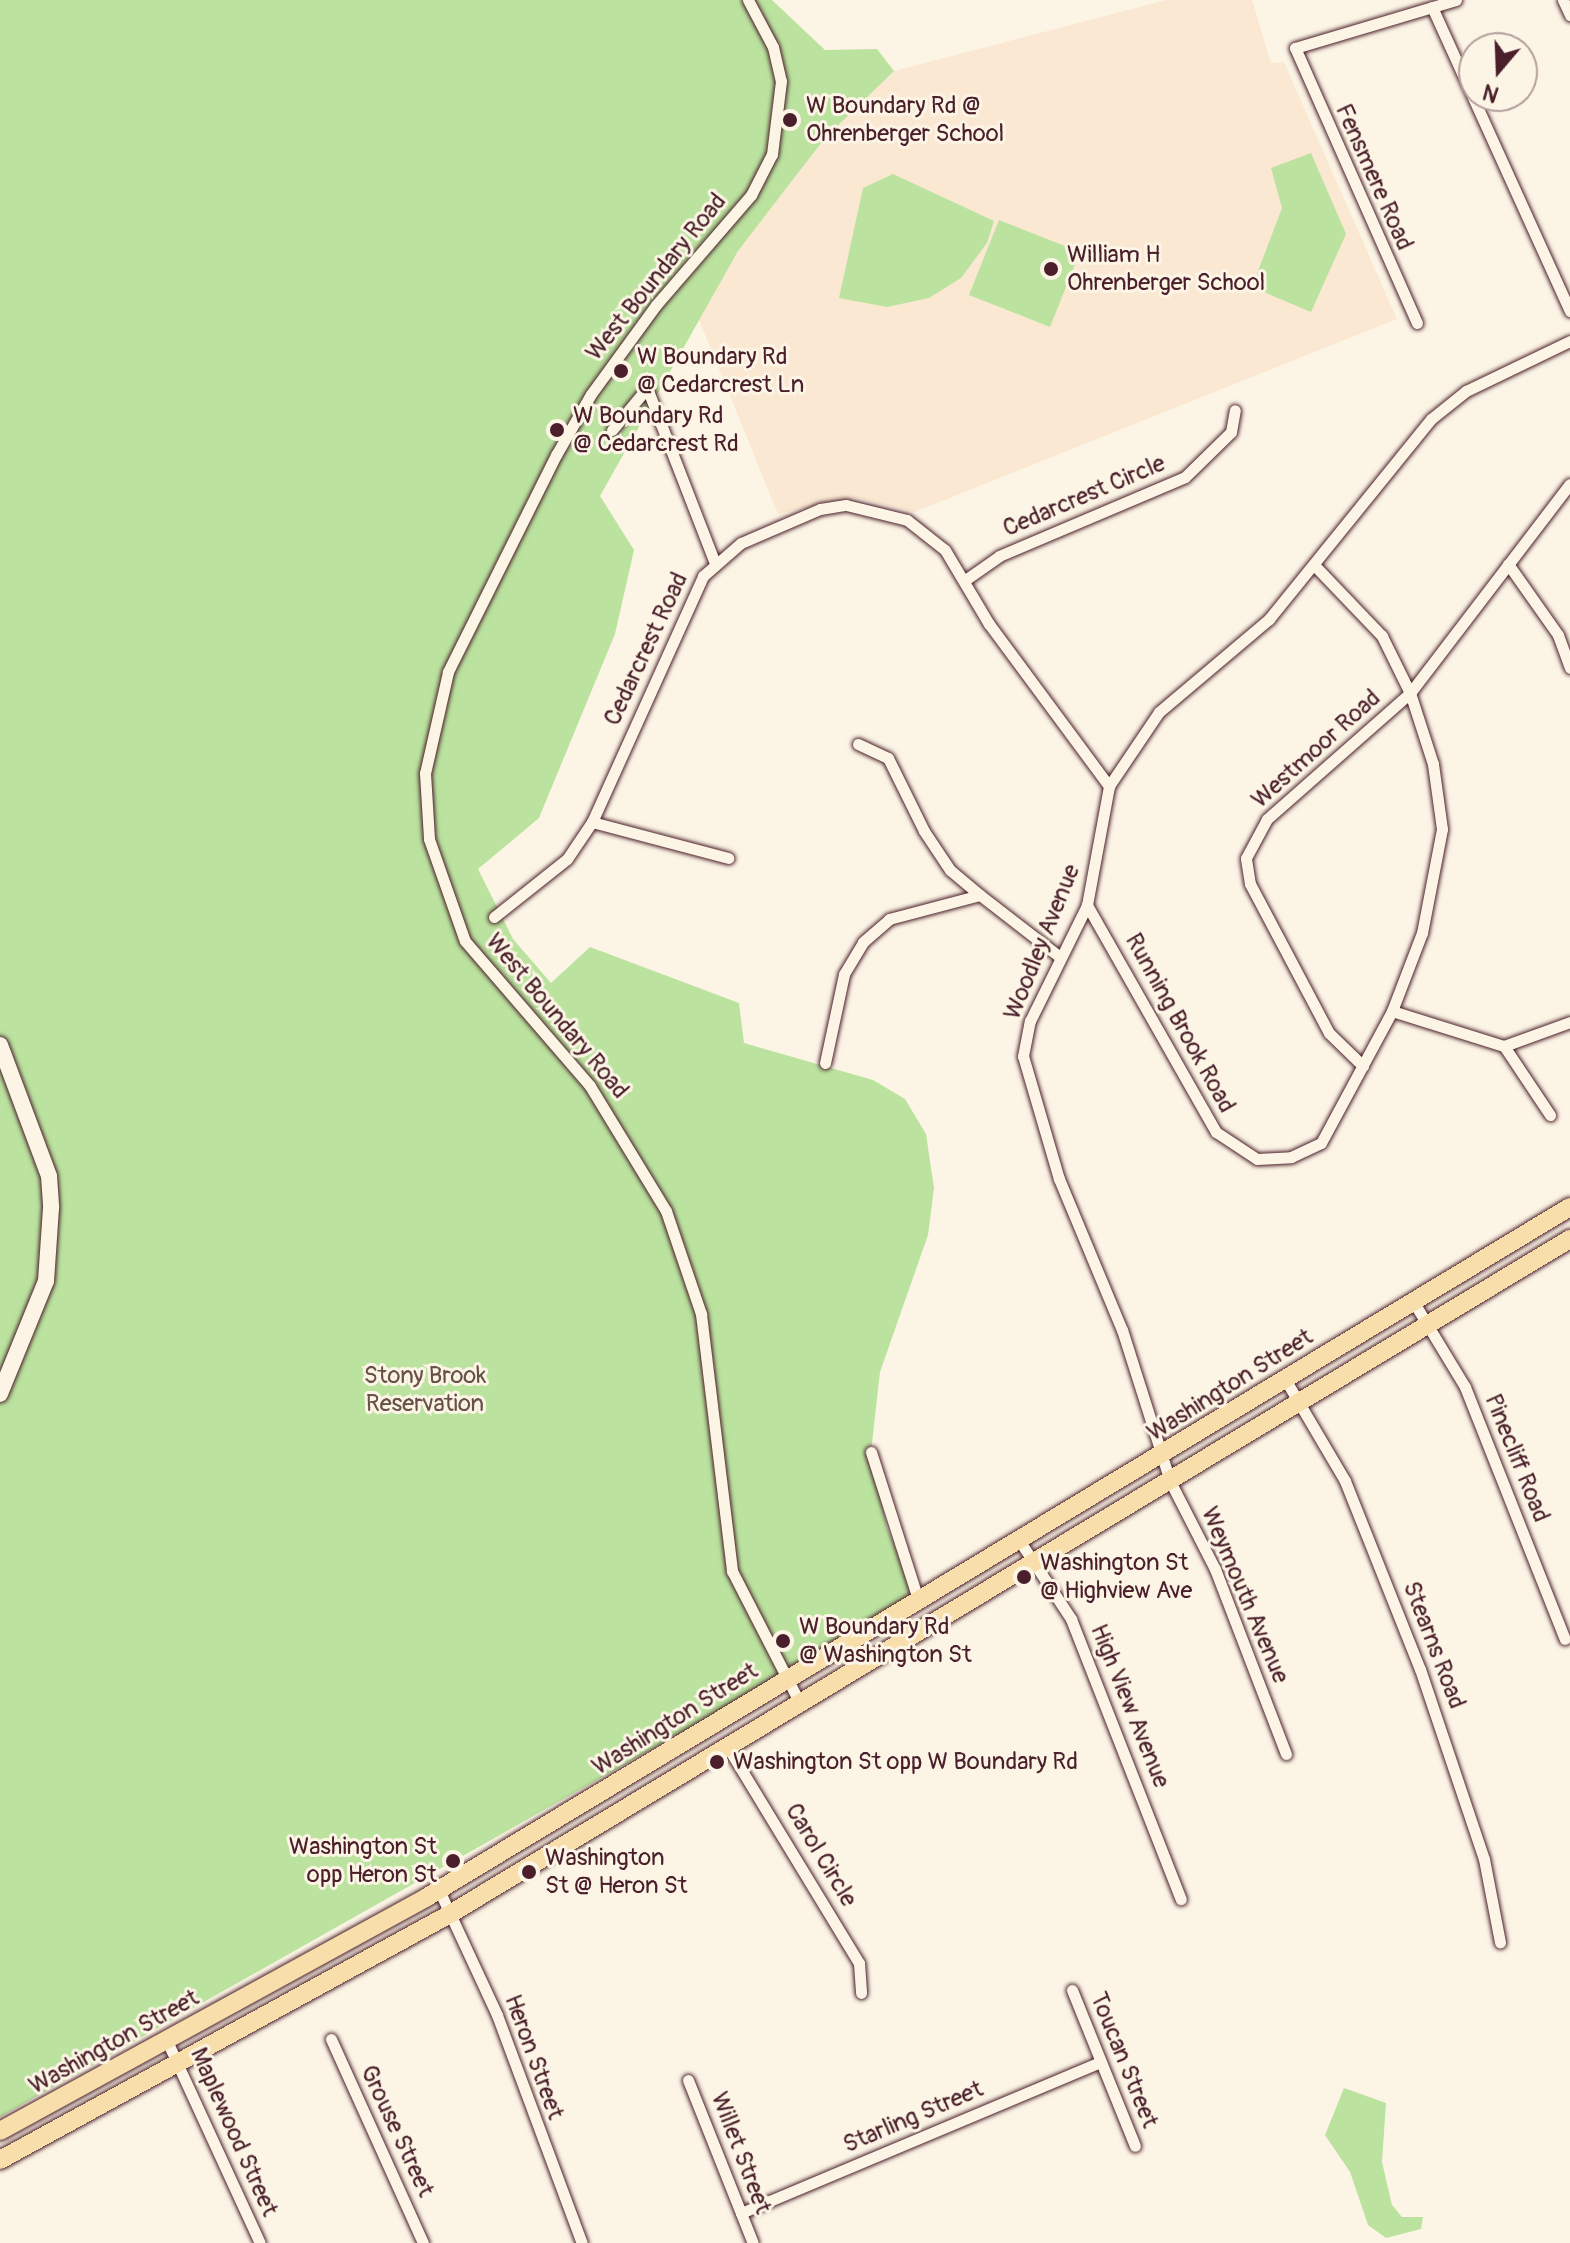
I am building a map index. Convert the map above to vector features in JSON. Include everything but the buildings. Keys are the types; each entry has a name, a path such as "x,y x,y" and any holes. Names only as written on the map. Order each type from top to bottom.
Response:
{"main road":[{"path":"0,1045 49,1176 51,1208 46,1281 0,1394"},
{"name":"Washington Street","path":"0,2131 439,1890 1569,1208"},
{"name":"Washington Street","path":"0,2160 450,1914 1570,1239"}],"street":[{"name":"West Boundary Road","path":"748,0 773,47 781,81 772,154 751,195 591,394 556,455 448,672 425,773 429,839 465,941 590,1086 666,1211 701,1314 732,1571 801,1705"},
{"path":"1390,0 1394,14 1456,0"},
{"path":"1563,0 1570,15"},
{"path":"1432,7 1570,311"},
{"name":"Fensmere Road","path":"1394,14 1295,48 1417,323"},
{"name":"Woodley Avenue","path":"1164,1453 1028,1087 1023,1056 1030,1021 1087,905 1109,786 1159,712 1269,619 1316,567 1431,419 1466,391 1570,341"},
{"path":"612,430 647,388 715,563"},
{"name":"Cedarcrest Circle","path":"968,578 999,556 1185,477 1231,432 1235,410"},
{"name":"Westmoor Road","path":"1363,1066 1329,1033 1250,884 1246,858 1267,819 1410,693 1570,484"},
{"name":"Cedarcrest Road","path":"494,917 567,859 592,822 680,618 715,563 778,526 846,505 907,520 968,578 989,624 1109,786"},
{"path":"1508,564 1558,635 1570,668"},
{"name":"Running Brook Road","path":"1087,905 1209,1119 1237,1150 1291,1157 1321,1143 1392,1011 1422,933 1442,829 1433,764 1410,693 1382,636 1316,567"},
{"path":"858,744 888,758 950,870 1060,957"},
{"path":"592,822 728,858"},
{"path":"825,1063 844,974 863,942 889,919 980,895"},
{"path":"1392,1011 1504,1046 1570,1022"},
{"path":"1504,1046 1550,1115"},
{"name":"Pinecliff Road","path":"1413,1301 1465,1387 1565,1639"},
{"name":"Stearns Road","path":"1285,1379 1345,1481 1420,1669 1484,1859 1500,1942"},
{"path":"871,1452 918,1599"},
{"name":"Weymouth Avenue","path":"1164,1453 1170,1481 1215,1569 1286,1754"},
{"name":"High View Avenue","path":"1019,1540 1071,1619 1181,1899"},
{"name":"Carol Circle","path":"727,1746 859,1963 861,1993"},
{"name":"Heron Street","path":"439,1890 497,2015 582,2243"},
{"name":"Toucan Street","path":"1072,1990 1135,2146"},
{"name":"Grouse Street","path":"331,2039 423,2243"},
{"name":"Maplewood Street","path":"167,2041 179,2061 260,2243"},
{"name":"Starling Street","path":"741,2213 1101,2062"},
{"name":"Willet Street","path":"688,2080 753,2243"}],"shaded area":[{"name":"William H Ohrenberger School","path":"1166,0 1252,0 1271,63 1284,62 1397,319 915,512 855,498 778,514 697,315 738,251 825,138 894,71"}],"green space":[{"name":"Stony Brook Reservation","path":"0,0 772,0 825,50 877,49 894,71 825,138 738,251 600,496 634,550 615,634 539,818 478,869 513,939 551,983 590,947 739,1003 744,1043 873,1080 905,1099 926,1134 934,1188 928,1235 880,1372 871,1452 887,1528 918,1599 0,2117"},
{"path":"1311,153 1346,234 1311,312 1252,287 1282,208 1271,168"},
{"path":"893,174 994,221 987,243 961,278 929,298 887,307 839,298 863,188"},
{"path":"999,220 1080,252 1050,327 969,295"},
{"path":"1344,2088 1386,2103 1382,2162 1392,2205 1402,2217 1423,2217 1421,2229 1386,2238 1368,2225 1350,2172 1325,2135"}],"place":[{"name":"W Boundary Rd @ Ohrenberger School","path":"790,120"},
{"name":"William H Ohrenberger School","path":"1051,269"},
{"name":"W Boundary Rd @ Cedarcrest Ln","path":"621,371"},
{"name":"W Boundary Rd @ Cedarcrest Rd","path":"557,430"},
{"name":"Washington St @ Highview Ave","path":"1024,1577"},
{"name":"W Boundary Rd @ Washington St","path":"783,1641"},
{"name":"Washington St opp W Boundary Rd","path":"717,1762"},
{"name":"Washington St opp Heron St","path":"453,1861"},
{"name":"Washington St @ Heron St","path":"529,1872"}]}
